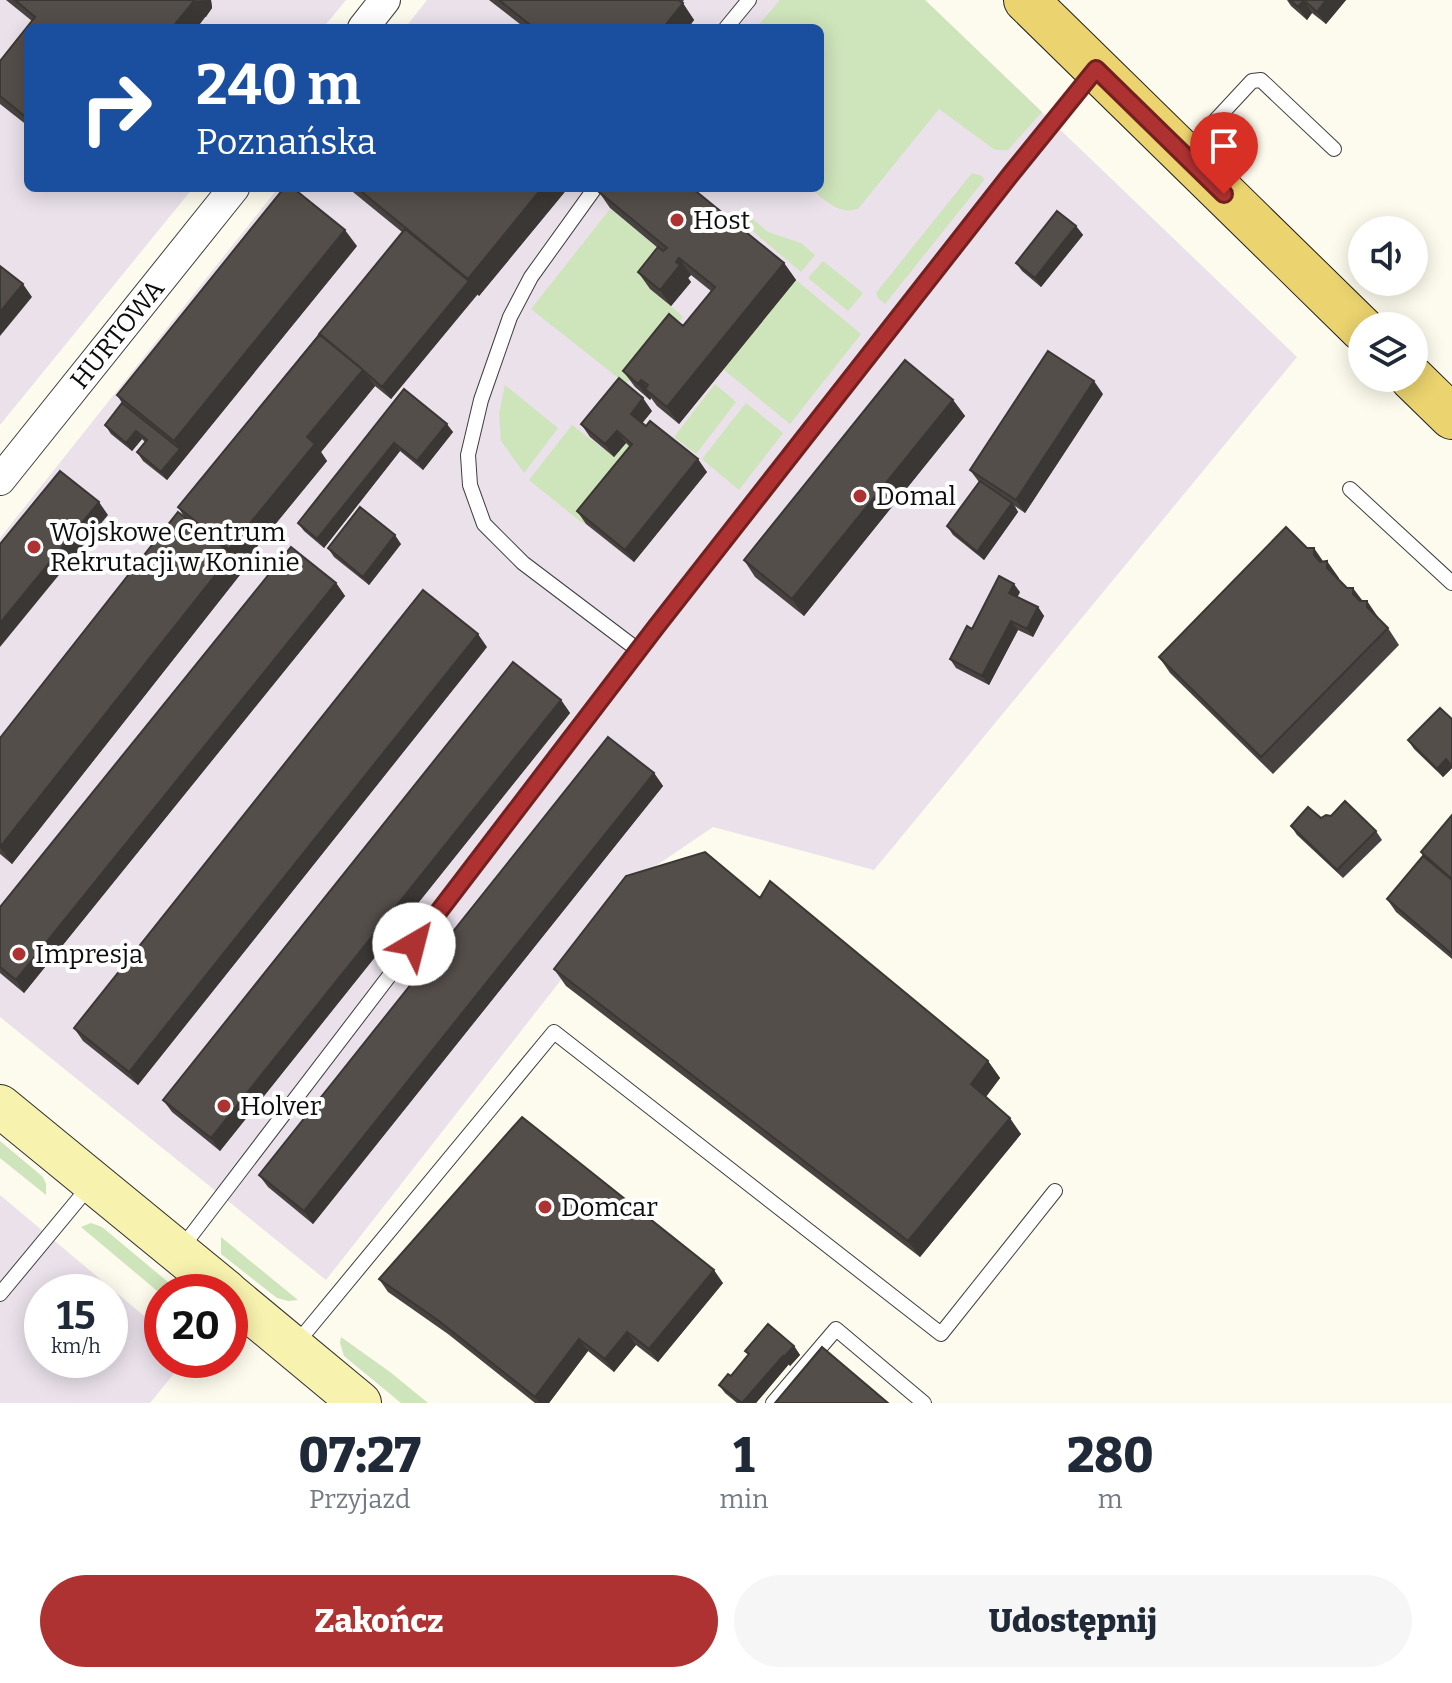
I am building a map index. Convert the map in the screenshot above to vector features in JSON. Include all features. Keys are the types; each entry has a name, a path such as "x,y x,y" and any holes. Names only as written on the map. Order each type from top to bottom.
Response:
{"main road":[{"path":"1026,0 1348,315"},
{"path":"1426,392 1452,417"}],"street":[{"path":"366,24 385,0"},
{"name":"HURTOWA","path":"0,480 231,192"},
{"path":"0,1106 205,1274"},
{"path":"248,1309 360,1403"}],"lane":[{"path":"729,24 749,0"},
{"path":"178,1252 638,650 1096,69"},
{"path":"1184,154 1252,81 1261,80 1334,149"},
{"path":"592,192 531,277 510,317 481,400 468,455 470,485 484,524 523,563 638,650"},
{"path":"1350,489 1452,583"},
{"path":"294,1347 554,1032 941,1334 1055,1191"},
{"path":"0,1294 93,1182"},
{"path":"773,1403 836,1329 924,1403"}],"shaded area":[{"path":"0,0 346,0 326,24 24,24 24,192 190,192 0,425"},
{"path":"427,0 925,0 1297,357 874,870 713,827 644,874 326,1280 0,1017 0,538 275,192 824,192 824,24 408,24"},
{"path":"0,1195 94,1274 24,1274 24,1378 128,1378 128,1302 144,1316 144,1378 170,1378 150,1403 0,1403"}],"green space":[{"path":"780,0 925,0 1042,112 1008,150 995,150 939,109 858,209 844,210 815,192 824,192 824,24 759,24"},
{"path":"972,173 982,176 984,180 885,304 876,293"},
{"path":"610,209 678,264 671,306 683,317 626,384 531,309"},
{"path":"748,215 768,232 801,243 815,255 801,272 742,222"},
{"path":"823,261 863,293 848,311 808,278"},
{"path":"796,280 861,334 790,424 723,369"},
{"path":"715,384 736,402 696,454 674,437"},
{"path":"505,385 558,428 524,473 501,441 499,413"},
{"path":"746,403 783,433 739,490 702,459"},
{"path":"572,425 614,457 626,443 641,456 586,524 529,480"},
{"path":"0,1141 43,1177 46,1195 0,1158"},
{"path":"91,1223 102,1227 158,1274 144,1274 144,1280 81,1227"},
{"path":"221,1237 298,1300 277,1298 221,1254"},
{"path":"341,1337 428,1403 401,1403 344,1356"}],"building":[{"path":"15,0 194,0 175,24 29,24 35,17"},
{"path":"499,0 678,0 683,3 666,24 529,24"},
{"path":"1290,0 1304,0 1298,7"},
{"path":"1304,0 1326,0 1317,12"},
{"path":"24,31 24,116 0,96 0,61"},
{"path":"281,192 298,192 345,230 174,441 117,395"},
{"path":"362,192 539,192 468,279"},
{"path":"599,192 697,192 784,263 667,407 645,389 648,385 641,380 638,384 623,371 669,314 683,326 715,287 679,258 676,262 680,265 660,290 638,272 658,247 663,251 667,248"},
{"path":"1057,211 1076,226 1035,278 1016,263"},
{"path":"405,229 469,281 382,387 319,334"},
{"path":"0,266 23,284 0,312"},
{"path":"320,334 363,370 307,437 315,444 229,549 178,507"},
{"path":"1048,351 1094,381 1016,500 970,470"},
{"name":"Domal","path":"905,360 953,400 792,599 744,560"},
{"path":"619,378 643,398 631,414 646,426 650,421 698,459 625,550 577,511 632,444 617,431 605,444 581,424"},
{"path":"404,389 447,424 417,461 394,443 317,539 298,523"},
{"path":"122,403 180,449 161,472 137,452 147,440 136,431 126,443 105,425"},
{"path":"60,471 99,502 0,623 0,544"},
{"path":"980,481 1012,503 977,552 947,526"},
{"path":"360,507 395,535 363,577 328,548"},
{"path":"178,512 232,554 0,847 0,738"},
{"path":"1286,527 1307,548 1314,548 1314,555 1320,562 1327,561 1327,568 1347,588 1353,588 1353,594 1360,601 1367,601 1367,607 1388,628 1261,757 1159,657"},
{"path":"291,547 336,583 16,980 0,967 0,907"},
{"path":"999,576 1014,584 1009,593 1038,607 1027,629 1011,621 982,676 950,659 967,626 972,629"},
{"path":"423,590 478,634 129,1072 74,1028"},
{"path":"513,662 561,700 211,1138 163,1100"},
{"path":"1440,708 1452,719 1452,766 1446,759 1437,769 1408,740"},
{"path":"608,737 654,773 304,1211 259,1175"},
{"path":"1345,801 1376,831 1337,870 1291,826 1308,807 1321,818 1331,816"},
{"path":"1452,815 1452,879 1421,852"},
{"path":"705,852 760,898 770,881 988,1061 971,1084 1010,1118 908,1241 554,969 626,876"},
{"path":"1423,856 1452,880 1452,954 1387,899"},
{"name":"Domcar","path":"522,1117 714,1270 649,1349 627,1332 605,1359 579,1339 535,1397 439,1321 379,1279"},
{"path":"768,1324 794,1346 742,1403 719,1385 749,1354 745,1351"},
{"path":"822,1347 888,1403 775,1403"}],"place":[{"name":"Host","path":"677,220"},
{"name":"Domal","path":"860,496"},
{"name":"Wojskowe Centrum Rekrutacji w Koninie","path":"34,547"},
{"name":"Impresja","path":"19,954"},
{"name":"Holver","path":"224,1106"},
{"name":"Domcar","path":"545,1207"}],"route":[{"path":"414,944 656,627 1096,69 1224,194"}]}
